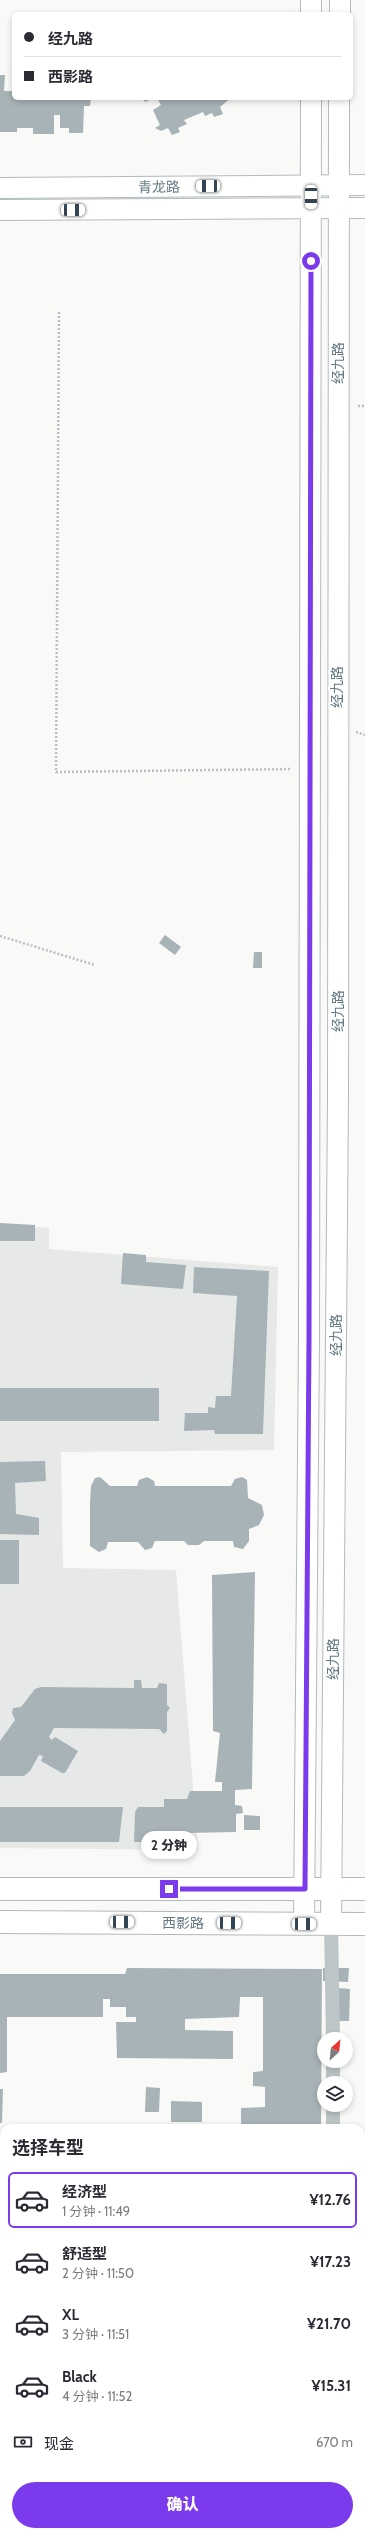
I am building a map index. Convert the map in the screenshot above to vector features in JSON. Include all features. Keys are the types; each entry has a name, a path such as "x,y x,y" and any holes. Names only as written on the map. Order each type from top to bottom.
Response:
{"main road":[{"path":"0,1889 365,1889"},
{"name":"西影路","path":"0,1922 365,1924"}],"street":[{"path":"311,0 311,12"},
{"path":"340,0 340,12"},
{"name":"经九路","path":"304,1924 309,1339 311,100"},
{"name":"经九路","path":"331,1924 338,1100 339,100"},
{"name":"青龙路","path":"0,188 365,185"},
{"name":"青龙路","path":"0,210 365,208"},
{"path":"331,1924 333,2032"},
{"path":"333,2112 334,2124"}],"path":[{"path":"59,312 56,772 310,769"},
{"path":"0,936 95,964"}],"shaded area":[{"path":"0,1224 49,1228 49,1249 278,1267 274,1450 61,1452 63,1568 176,1570 198,1850 0,1848"}],"building":[{"path":"0,75 5,75 4,91 12,91 12,100 91,100 90,106 84,106 83,133 69,133 69,128 60,128 60,115 54,115 54,134 33,134 33,128 17,128 17,132 0,132"},
{"path":"158,100 229,100 220,107 223,114 214,117 212,113 205,116 203,112 184,120 187,124 178,128 180,132 172,135 168,128 161,131 155,128 160,125 153,110 161,105"},
{"path":"165,935 181,947 175,955 159,943"},
{"path":"254,952 262,952 262,968 253,968"},
{"path":"0,1223 35,1225 35,1241 0,1241"},
{"path":"123,1253 146,1255 146,1262 186,1265 183,1289 121,1284"},
{"path":"194,1267 269,1271 263,1434 215,1434 214,1430 184,1431 185,1413 208,1413 208,1407 215,1408 216,1396 231,1396 237,1296 193,1293"},
{"path":"0,1388 159,1388 159,1421 0,1421"},
{"path":"45,1461 46,1481 15,1483 16,1514 39,1518 39,1535 0,1534 0,1462"},
{"path":"100,1477 110,1486 137,1486 139,1480 147,1477 154,1481 155,1486 231,1486 235,1479 242,1477 247,1480 248,1498 262,1505 264,1515 259,1525 249,1529 249,1541 243,1549 234,1547 233,1541 204,1541 199,1545 188,1545 184,1541 155,1541 152,1548 145,1550 138,1542 108,1542 106,1549 99,1552 90,1546 90,1503 91,1486 95,1478"},
{"path":"0,1540 19,1540 19,1584 0,1584"},
{"path":"255,1572 252,1789 235,1790 235,1805 242,1806 243,1813 236,1814 236,1832 187,1833 187,1842 134,1842 135,1812 138,1807 164,1807 164,1799 187,1799 190,1791 222,1791 222,1782 215,1782 220,1733 213,1731 212,1575"},
{"path":"134,1680 141,1680 142,1688 157,1688 159,1683 167,1684 167,1705 170,1708 167,1712 167,1731 164,1734 159,1729 54,1728 49,1737 52,1740 55,1737 78,1751 65,1773 62,1773 41,1761 43,1756 39,1755 30,1771 24,1776 0,1776 0,1741 15,1720 12,1713 13,1708 21,1707 35,1689 41,1687 134,1688"},
{"path":"0,1807 123,1807 119,1842 0,1842"},
{"path":"244,1815 260,1816 260,1830 244,1830"},
{"path":"127,1968 322,1969 322,2032 317,2032 317,2068 321,2068 321,2076 317,2076 317,2112 321,2112 321,2124 241,2124 241,2108 265,2107 265,2087 253,2086 253,2072 263,2071 263,1997 240,1997 239,2017 185,2019 185,2030 233,2031 233,2059 117,2058 116,2022 136,2022 136,2017 126,2017 126,2007 110,2007 110,1999 103,1999 103,2017 7,2017 7,2072 0,2073 0,1974 125,1974"},
{"path":"323,1968 349,1968 348,1982 323,1981"},
{"path":"338,1988 350,1989 349,2021 338,2021"},
{"path":"146,2087 160,2088 159,2112 145,2112"},
{"path":"0,2089 3,2089 2,2123 0,2123"},
{"path":"171,2101 202,2102 202,2122 171,2122"}],"route":[{"path":"169,1889 305,1889 309,1339 311,261"}]}
